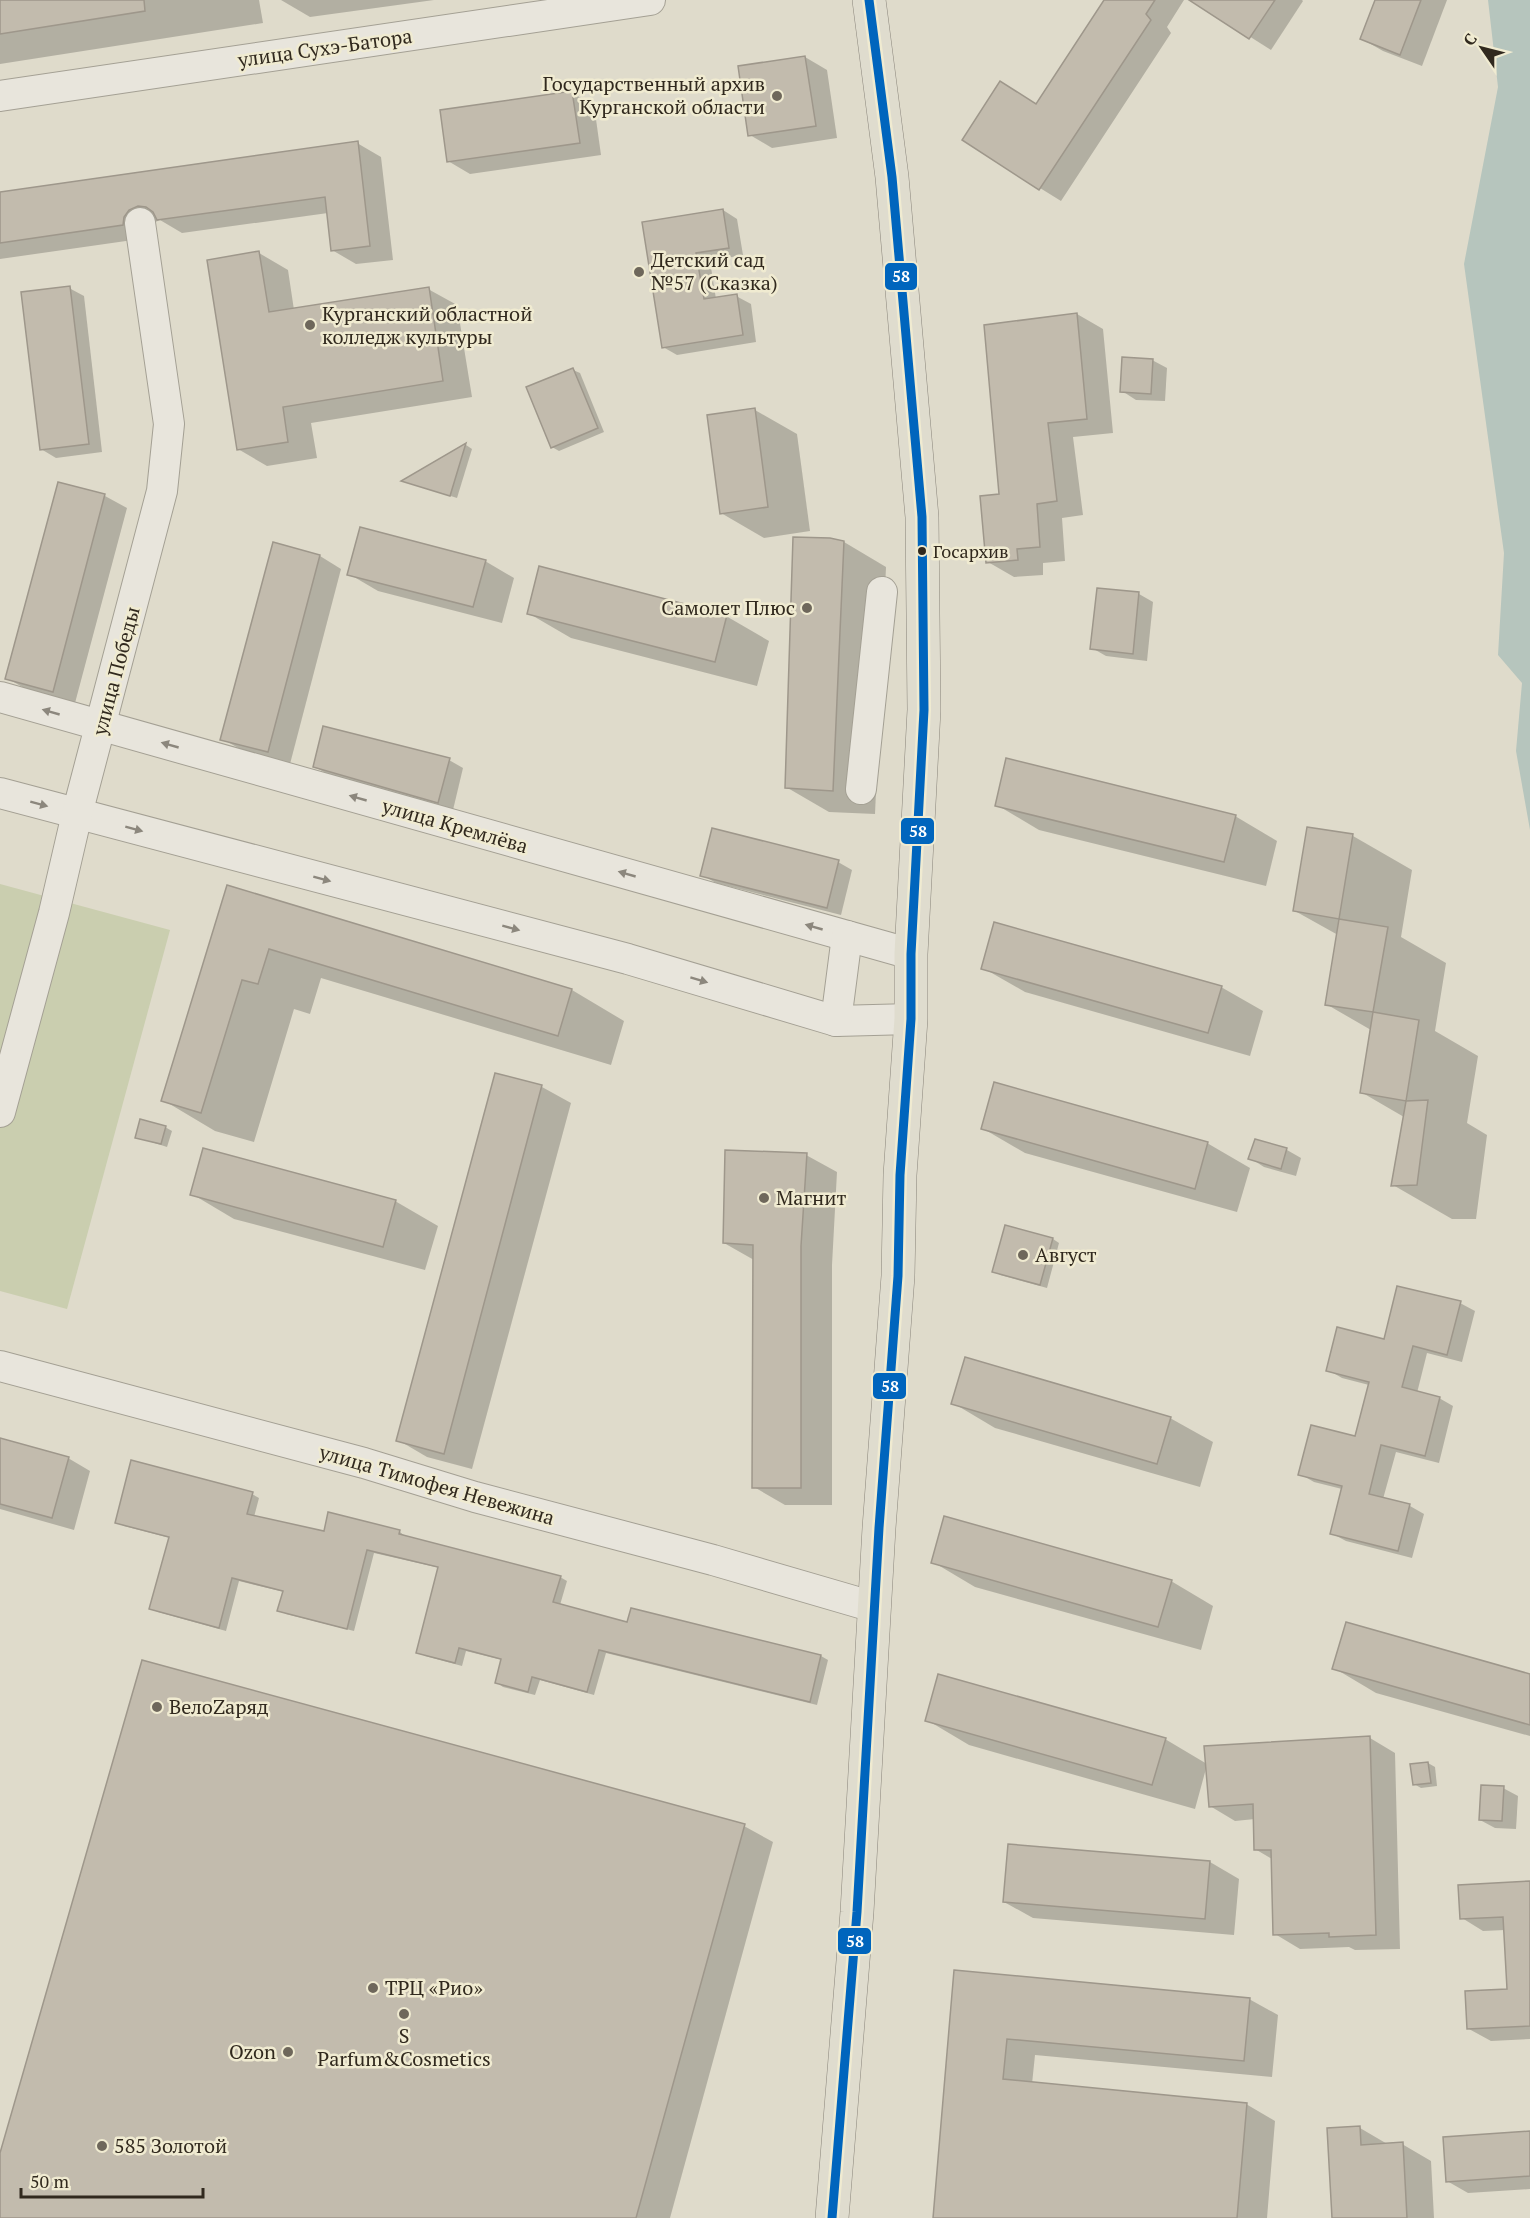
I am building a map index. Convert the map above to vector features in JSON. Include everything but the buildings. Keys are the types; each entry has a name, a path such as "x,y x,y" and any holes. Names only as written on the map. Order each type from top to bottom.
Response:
{"main road":[{"path":"832,2218 857,1912 874,1607 898,1276 900,1175 910,1019 911,954 924,710 922,517 892,177 868,0"}],"street":[{"name":"улица Сухэ-Батора","path":"0,96 488,12 651,0"},
{"name":"улица Победы","path":"0,1112 54,913 77,814 162,491 169,424 140,223"},
{"path":"861,789 882,592"},
{"name":"улица Кремлёва","path":"0,697 911,954"},
{"path":"0,793 628,959 836,1021 910,1019"},
{"path":"836,1021 847,936"},
{"name":"улица Тимофея Невежина","path":"0,1366 344,1458 475,1497 713,1560 874,1607"}],"green space":[{"path":"0,884 170,930 67,1309 0,1291"}],"shaded area":[{"path":"1488,0 1530,0 1530,830 1516,751 1522,683 1498,655 1504,553 1464,264 1498,87"}],"transit line":[{"name":"58","path":"832,2218 857,1912 879,1528 898,1276 900,1175 911,1019 911,954 924,710 922,517 892,177 869,0"}],"place":[{"name":"Государственный архив Курганской области","path":"777,96"},
{"name":"Детский сад №57 (Сказка)","path":"639,272"},
{"name":"Курганский областной колледж культуры","path":"310,325"},
{"name":"Госархив","path":"922,551"},
{"name":"Самолет Плюс","path":"807,608"},
{"name":"Магнит","path":"764,1198"},
{"name":"Август","path":"1023,1255"},
{"name":"ВелоZаряд","path":"157,1707"},
{"name":"ТРЦ «Рио»","path":"373,1988"},
{"name":"S Parfum&Cosmetics","path":"404,2014"},
{"name":"Ozon","path":"288,2052"},
{"name":"585 Золотой","path":"102,2146"}]}
